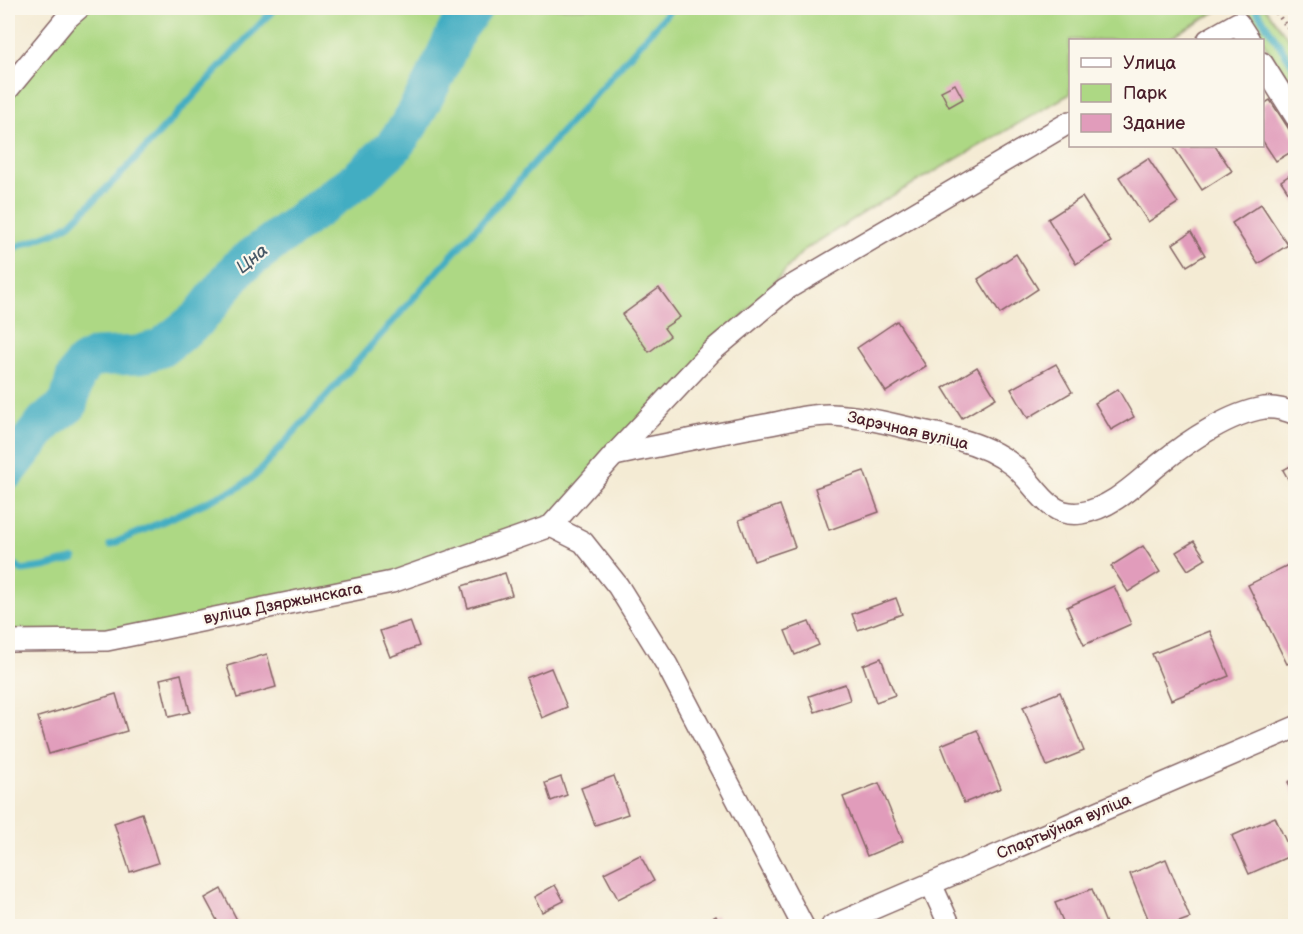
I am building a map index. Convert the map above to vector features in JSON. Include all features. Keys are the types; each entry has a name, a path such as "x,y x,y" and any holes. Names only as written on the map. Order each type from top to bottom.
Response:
{"street":[{"path":"8,88 65,20 79,8"},
{"path":"1210,39 1238,23 1248,39"},
{"path":"1264,65 1296,117"},
{"path":"803,927 667,665 618,586 582,542 551,526 711,352 785,290 1069,123"},
{"name":"Зарэчная вуліца","path":"614,455 801,418 830,415 860,417 959,440 995,453 1015,466 1049,505 1061,511 1079,513 1115,499 1183,446 1237,416 1266,408 1296,414"},
{"name":"вуліца Дзяржынскага","path":"8,641 107,640 392,582 551,526"},
{"name":"Спартыўная вуліца","path":"832,927 1296,727"},
{"path":"931,884 950,927"}],"path":[{"path":"1273,8 1296,39"}],"green space":[{"path":"79,8 1223,8 1167,39 1069,39 1069,95 876,205 804,250 551,526 392,582 107,640 8,641 8,89"},
{"path":"1241,8 1265,8 1295,47 1295,87 1293,88 1264,43 1264,39 1261,39"}],"building":[{"path":"955,84 963,99 949,107 941,91"},
{"path":"1270,100 1296,140 1296,149 1276,161 1264,143 1264,104"},
{"path":"1174,147 1216,147 1232,171 1202,190"},
{"path":"1148,158 1178,203 1148,222 1119,177"},
{"path":"1296,171 1296,204 1281,181"},
{"path":"1082,197 1111,242 1076,264 1048,219"},
{"path":"1261,204 1288,245 1258,264 1232,223"},
{"path":"1191,232 1205,255 1187,266 1173,244"},
{"path":"1016,254 1038,289 1000,314 978,279"},
{"path":"659,288 680,317 664,328 670,336 649,352 622,315"},
{"path":"897,321 926,366 886,392 857,348"},
{"path":"1056,364 1072,392 1028,418 1011,389"},
{"path":"977,367 996,398 962,418 943,388"},
{"path":"1118,389 1134,417 1111,430 1095,403"},
{"path":"1296,463 1296,493 1283,470"},
{"path":"864,471 879,512 829,530 815,488"},
{"path":"780,505 795,547 754,561 739,520"},
{"path":"1194,541 1206,559 1188,570 1176,552"},
{"path":"1143,546 1160,572 1128,592 1111,566"},
{"path":"1296,561 1296,660 1287,664 1248,585"},
{"path":"505,573 512,595 468,608 462,586"},
{"path":"1114,586 1131,624 1084,645 1067,607"},
{"path":"896,598 902,614 858,630 852,614"},
{"path":"410,621 419,646 390,657 380,631"},
{"path":"809,622 819,645 795,655 785,631"},
{"path":"1210,631 1229,676 1171,700 1152,654"},
{"path":"267,654 276,687 237,698 227,666"},
{"path":"881,658 895,695 876,702 863,665"},
{"path":"551,668 567,707 542,718 526,678"},
{"path":"181,674 190,712 169,717 160,679"},
{"path":"845,684 850,700 815,712 809,696"},
{"path":"1060,692 1084,751 1047,766 1023,707"},
{"path":"116,694 127,731 49,754 38,717"},
{"path":"977,730 1001,788 964,803 941,745"},
{"path":"614,776 628,814 595,825 581,788"},
{"path":"561,777 567,795 551,801 545,783"},
{"path":"1296,778 1296,798 1288,782"},
{"path":"879,783 903,841 867,856 843,797"},
{"path":"142,813 158,863 130,872 114,823"},
{"path":"1275,817 1292,855 1249,874 1232,836"},
{"path":"640,855 654,881 618,899 604,873"},
{"path":"1166,859 1190,918 1168,926 1151,926 1130,874"},
{"path":"555,885 564,901 542,912 534,897"},
{"path":"221,889 238,922 229,926 220,926 205,898"},
{"path":"1092,889 1107,926 1065,926 1055,903"},
{"path":"716,916 721,926 697,926"}],"waterway":[{"path":"8,250 56,232 70,224 125,170 275,8"},
{"name":"Цна","path":"8,470 45,422 68,405 75,378 83,364 95,357 138,355 161,348 199,318 239,267 358,179 393,147 409,125 458,28 473,8"},
{"path":"110,545 238,488 255,476 672,8"},
{"path":"1255,8 1296,70"},
{"path":"8,559 22,570 74,559"}]}
